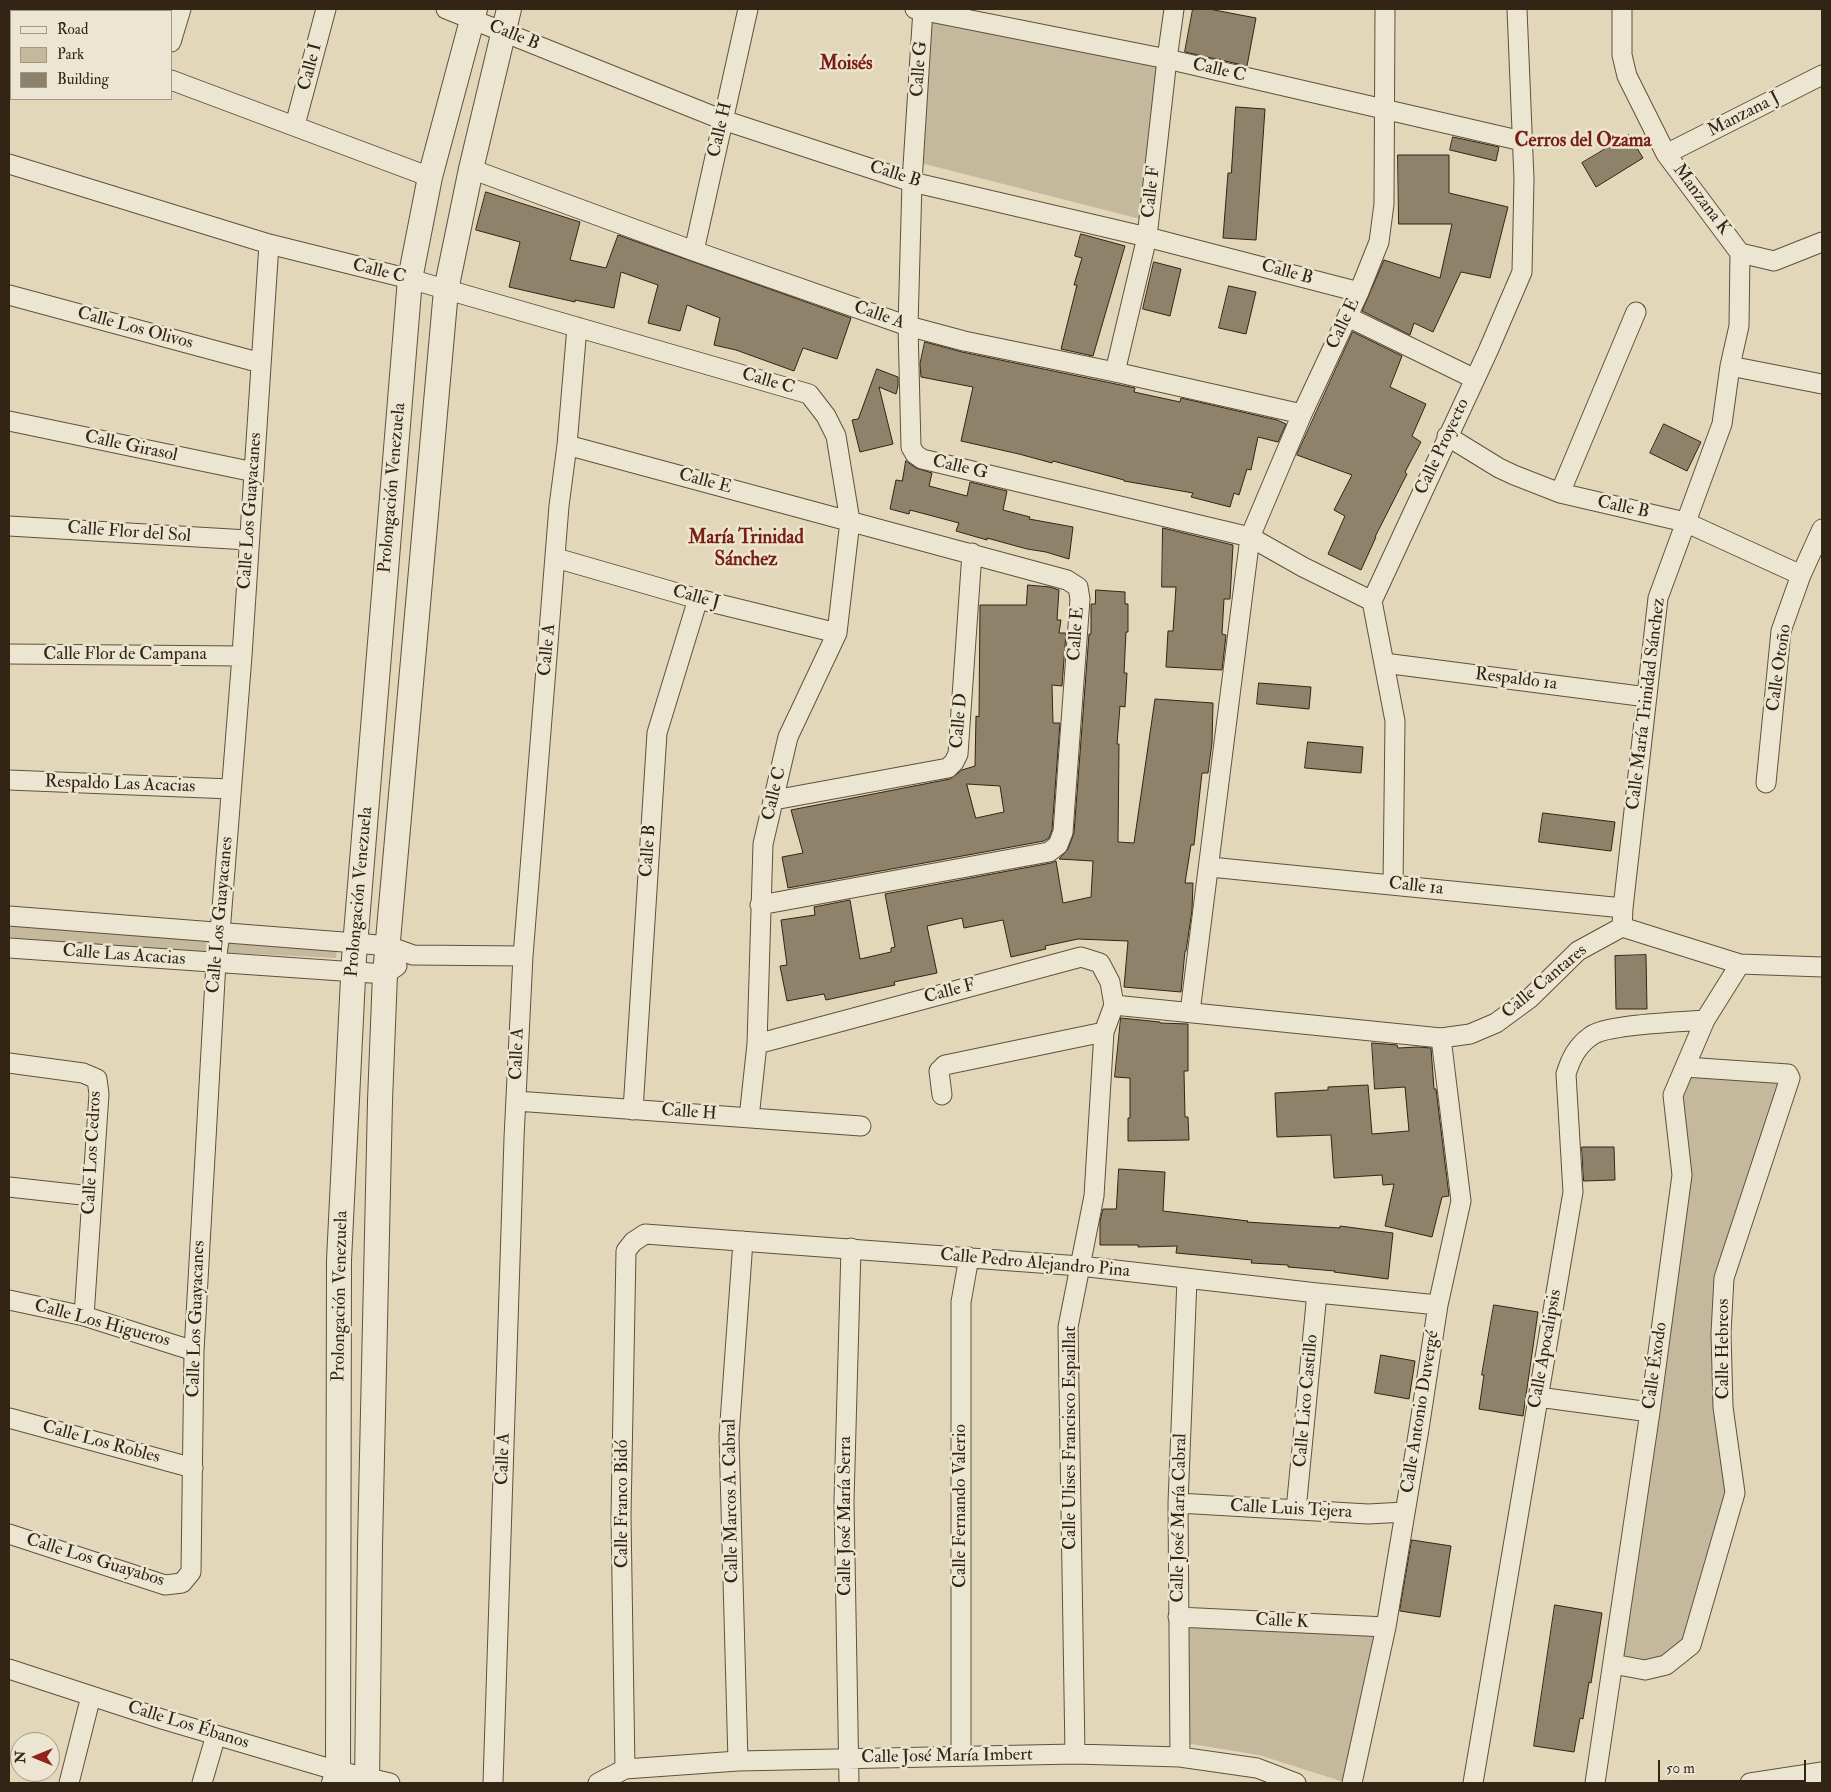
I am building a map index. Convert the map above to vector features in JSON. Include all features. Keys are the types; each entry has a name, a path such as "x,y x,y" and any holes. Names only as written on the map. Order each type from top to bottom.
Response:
{"street":[{"path":"172,39 181,9"},
{"name":"Calle I","path":"295,125 326,9"},
{"name":"Calle B","path":"446,9 473,14 503,31 723,120 912,182 1147,236 1359,292"},
{"name":"Prolongación Venezuela","path":"375,1782 370,1535 380,1101 388,946 446,290 471,169 509,9"},
{"name":"Calle H","path":"694,251 748,9"},
{"name":"Calle F","path":"1115,372 1147,236 1174,9"},
{"name":"Calle E","path":"1190,1012 1210,867 1250,537 1302,414 1359,292 1379,242 1384,204 1385,9"},
{"name":"Calle Proyecto","path":"1372,601 1488,351 1522,269 1524,179 1517,9"},
{"name":"Calle C","path":"921,10 1167,59 1522,141"},
{"name":"Calle G","path":"921,10 912,182 908,326 911,447 915,454 922,459 1250,537 1303,567 1372,601"},
{"name":"Manzana K","path":"1627,11 1622,55 1627,76 1666,154 1740,253 1758,259 1774,261 1822,242"},
{"name":"Prolongación Venezuela","path":"336,1777 339,1260 353,972 410,279 430,176 473,14"},
{"name":"Manzana J","path":"1666,154 1822,75"},
{"path":"172,80 430,176"},
{"name":"Calle C","path":"9,164 269,244 410,279 809,394 826,416 836,436 850,521 837,633 788,737 763,844 756,1044 749,1118"},
{"name":"Calle A","path":"471,169 694,251 908,326 964,341 1115,372 1302,414"},
{"name":"Calle Los Guayacanes","path":"182,1583 191,1572 194,1351 216,962 242,656 248,540 269,244"},
{"name":"Calle María Trinidad Sánchez","path":"1622,927 1658,598 1722,424 1738,326 1740,253"},
{"name":"Calle Los Olivos","path":"9,295 261,364"},
{"path":"1560,493 1636,312"},
{"path":"1348,317 1475,379"},
{"name":"Calle A","path":"493,1783 522,956 556,558 558,506 567,445 577,327"},
{"path":"1730,366 1822,384"},
{"name":"Calle Girasol","path":"9,421 254,472"},
{"name":"Calle B","path":"1448,436 1499,468 1560,493 1685,522 1801,576"},
{"name":"Calle E","path":"567,445 972,553 1067,580 1078,587 1080,599 1063,832 1058,845 1049,852 760,905"},
{"name":"Calle Flor del Sol","path":"9,526 248,540"},
{"name":"Calle Otoño","path":"1766,783 1782,630 1801,576 1822,529"},
{"name":"Calle D","path":"774,800 948,768 954,762 958,754 972,553"},
{"name":"Calle J","path":"556,558 698,599 837,633"},
{"name":"Calle B","path":"633,1110 656,733 698,599"},
{"path":"1372,601 1395,721 1393,885"},
{"name":"Calle Flor de Campana","path":"9,654 242,656"},
{"name":"Respaldo 1a","path":"1384,663 1647,697"},
{"name":"Respaldo Las Acacias","path":"9,780 231,789"},
{"name":"Calle 1a","path":"1210,867 1623,908"},
{"name":"Calle Las Acacias","path":"9,916 388,946 413,955 522,956"},
{"path":"1622,927 1740,964 1822,967"},
{"name":"Calle Cantares","path":"1114,1005 1441,1038 1470,1034 1496,1023 1530,998 1578,951 1622,927"},
{"name":"Calle Las Acacias","path":"9,948 386,974"},
{"path":"386,974 413,955"},
{"name":"Calle F","path":"756,1044 1081,957 1100,963 1110,982 1114,1005"},
{"name":"Calle Éxodo","path":"1595,1783 1650,1412 1682,1175 1673,1095 1705,1020 1740,964"},
{"name":"Calle Ulises Francisco Espaillat","path":"1075,1754 1068,1328 1094,1196 1104,1032 1114,1005"},
{"name":"Calle Apocalipsis","path":"1473,1783 1573,1192 1566,1074 1571,1057 1591,1035 1608,1028 1705,1020"},
{"path":"942,1094 939,1071 945,1064 1104,1032"},
{"name":"Calle Antonio Duvergé","path":"1352,1783 1386,1627 1438,1305 1461,1201 1441,1038"},
{"name":"Calle Los Cedros","path":"9,1064 83,1073 97,1079 99,1094 84,1316"},
{"name":"Calle Hebreos","path":"1613,1664 1645,1670 1666,1666 1691,1646 1735,1493 1723,1407 1722,1333 1724,1278 1790,1078 1788,1074 1685,1067"},
{"name":"Calle H","path":"516,1101 861,1126"},
{"path":"9,1187 91,1196"},
{"name":"Calle Pedro Alejandro Pina","path":"633,1242 645,1234 969,1257 1080,1266 1438,1305"},
{"name":"Calle Marcos A. Cabral","path":"738,1761 729,1436 743,1240"},
{"name":"Calle Franco Bidó","path":"625,1769 622,1506 626,1251 633,1242"},
{"name":"Calle José María Serra","path":"849,1783 844,1501 851,1248"},
{"name":"Calle Fernando Valerio","path":"961,1756 961,1302 969,1257"},
{"name":"Calle José María Cabral","path":"1180,1757 1178,1503 1187,1279"},
{"name":"Calle Lico Castillo","path":"1296,1510 1317,1293"},
{"name":"Calle Los Higueros","path":"9,1300 84,1316 194,1351"},
{"path":"1538,1397 1650,1412"},
{"name":"Calle Los Robles","path":"9,1418 193,1468"},
{"name":"Calle Luis Tejera","path":"1178,1503 1368,1514 1404,1512"},
{"name":"Calle Los Guayabos","path":"9,1534 165,1585 182,1583"},
{"name":"Calle K","path":"1178,1617 1386,1627"},
{"name":"Calle Los Ébanos","path":"9,1669 216,1735 336,1777 375,1782"},
{"path":"69,1783 90,1696"},
{"path":"202,1783 216,1735"},
{"name":"Calle José María Imbert","path":"598,1783 625,1769 738,1761 1075,1754 1180,1757 1257,1768 1296,1783"},
{"path":"1750,1783 1822,1772"}],"green space":[{"path":"932,9 970,9 1163,55 1148,221 921,163"},
{"path":"9,917 339,935 336,958 9,942"},
{"path":"1688,1071 1788,1075 1720,1277 1730,1494 1686,1644 1664,1661 1617,1660 1687,1178 1677,1097"},
{"path":"1185,1621 1379,1632 1347,1783 1259,1755 1185,1743"}],"building":[{"path":"1193,9 1209,9 1256,18 1247,66 1185,52"},
{"path":"1236,107 1265,109 1256,240 1223,238 1228,173 1231,173"},
{"path":"1629,135 1643,158 1596,187 1582,163"},
{"path":"1453,137 1499,147 1496,161 1450,150"},
{"path":"1398,155 1449,155 1449,193 1508,207 1490,278 1461,272 1433,332 1414,323 1410,335 1362,311 1384,260 1440,278 1452,224 1399,224"},
{"path":"486,192 580,222 570,260 606,268 618,235 851,318 837,359 803,348 794,371 736,350 714,345 720,318 687,305 680,331 648,323 658,285 621,272 614,308 575,300 575,302 509,287 520,242 476,230"},
{"path":"1081,234 1125,246 1093,356 1061,349 1077,285 1074,285 1082,258 1075,256"},
{"path":"1154,262 1181,269 1170,316 1143,309"},
{"path":"1229,286 1256,292 1246,334 1219,328"},
{"path":"1353,332 1402,356 1390,387 1426,404 1412,436 1421,442 1405,472 1407,474 1375,537 1361,570 1328,554 1345,516 1334,510 1352,475 1297,455"},
{"path":"925,342 962,352 1135,388 1134,392 1180,402 1181,398 1277,420 1286,424 1278,442 1258,437 1251,470 1247,469 1239,495 1234,493 1230,507 1191,497 1193,493 1124,481 1053,461 1052,463 961,441 973,387 921,377 920,364"},
{"path":"877,369 898,377 896,394 879,387 893,444 860,452 852,420 858,419"},
{"path":"1664,424 1701,442 1687,471 1650,453"},
{"path":"906,461 916,468 932,473 929,486 967,496 970,482 1007,491 1003,510 1030,517 1029,519 1073,527 1069,559 956,531 959,523 910,510 909,514 890,509 896,480 902,481"},
{"path":"1163,528 1233,545 1230,599 1224,599 1222,634 1226,635 1222,670 1166,667 1168,631 1173,631 1176,587 1162,587"},
{"path":"1028,585 1050,587 1059,590 1057,620 1061,620 1059,633 1066,633 1062,686 1052,685 1053,723 1060,723 1052,830 1049,838 1044,841 788,888 782,857 803,853 791,810 950,779 962,770 975,766 976,716 979,717 980,605 1026,605","holes":["967,784 1000,786 1004,812 976,818"]},
{"path":"1096,590 1125,592 1125,604 1128,604 1128,632 1126,632 1124,673 1127,673 1125,707 1120,706 1117,744 1119,744 1118,842 1134,843 1155,699 1213,703 1212,743 1208,773 1202,773 1194,845 1191,845 1185,883 1193,883 1192,910 1181,992 1124,987 1128,941 1078,939 1045,946 1046,949 1011,957 1003,920 964,928 962,918 927,926 937,973 894,982 895,985 826,1000 824,994 787,1001 780,966 787,965 781,920 815,915 814,907 850,900 860,959 891,952 891,948 895,947 885,894 1056,861 1063,903 1091,897 1093,861 1059,859 1068,849 1074,833 1089,634 1091,634 1091,604 1095,604"},
{"path":"1259,683 1311,687 1309,709 1257,704"},
{"path":"1308,742 1363,747 1361,773 1305,768"},
{"path":"1543,813 1615,822 1611,851 1539,842"},
{"path":"1646,955 1647,1009 1616,1009 1615,956"},
{"path":"1121,1018 1160,1023 1188,1024 1188,1071 1184,1071 1185,1117 1188,1117 1189,1140 1128,1141 1130,1078 1115,1077"},
{"path":"1372,1043 1397,1045 1398,1048 1431,1048 1434,1089 1436,1089 1449,1196 1442,1197 1432,1237 1385,1226 1394,1184 1383,1185 1382,1175 1334,1178 1331,1135 1277,1137 1275,1093 1328,1090 1328,1087 1368,1085 1372,1134 1409,1131 1405,1087 1375,1089"},
{"path":"1582,1147 1614,1147 1615,1180 1584,1181"},
{"path":"1119,1169 1165,1172 1163,1211 1247,1222 1340,1228 1340,1226 1393,1233 1388,1279 1335,1271 1288,1267 1288,1265 1251,1263 1252,1260 1176,1253 1177,1246 1138,1247 1138,1245 1100,1245 1100,1221 1103,1209 1116,1209"},
{"path":"1494,1305 1538,1312 1523,1416 1479,1409 1484,1375 1482,1375"},
{"path":"1381,1355 1415,1361 1409,1399 1375,1393"},
{"path":"1412,1540 1451,1546 1440,1617 1400,1611"},
{"path":"1555,1605 1602,1613 1591,1683 1589,1682 1583,1719 1580,1718 1574,1752 1534,1746"}],"district":[{"name":"Moisés","path":"846,65"},
{"name":"Cerros del Ozama","path":"1583,142"},
{"name":"María Trinidad Sánchez","path":"746,550"}]}
